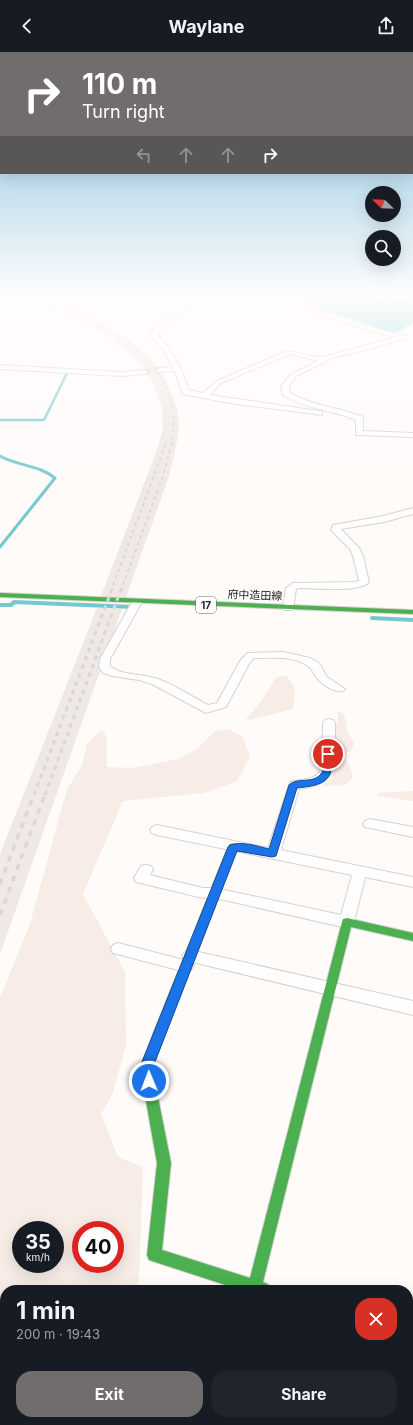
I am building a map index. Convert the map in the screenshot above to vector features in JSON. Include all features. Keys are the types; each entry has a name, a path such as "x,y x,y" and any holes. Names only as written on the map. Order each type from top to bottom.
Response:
{"street":[{"path":"174,362 186,392 230,401 352,416"},
{"path":"205,395 220,382 263,362"},
{"path":"321,362 294,375 284,388 286,393 292,398 360,419 359,434 413,435"},
{"path":"0,367 121,374 145,372"},
{"path":"159,370 178,369"},
{"path":"288,608 291,588 296,585 356,585 364,582 358,556 354,548 336,530 336,527 413,512"},
{"name":"府中造田線","path":"0,596 413,612"},
{"path":"138,602 105,659 104,667 108,672 127,677 139,677 154,682 206,708 222,705 245,661 251,655 275,654 303,659 313,664 318,669 323,679 340,689"},
{"path":"272,853 294,785 313,783 323,777 328,769 329,723"},
{"path":"370,824 413,832"},
{"path":"157,830 233,847 272,853 413,882"},
{"path":"233,847 146,1067 164,1163 154,1255 242,1285"},
{"path":"146,870 141,878 203,893 215,893 413,937"},
{"path":"255,1285 360,871"},
{"path":"118,949 330,989 413,1008"}],"shaded area":[{"path":"139,362 154,362 164,377 177,407 179,429 169,476 126,597 101,596 157,450 163,429 162,408 158,395 151,379"},
{"path":"97,608 122,609 0,954 0,854"},
{"path":"287,676 295,688 293,709 245,721 260,703 276,677"},
{"path":"338,711 344,714 348,732 354,743 351,751 345,753 343,759 349,764 353,777 345,785 322,786 330,779 334,771 335,727 338,721"},
{"path":"102,729 107,738 107,767 133,768 179,759 198,748 215,731 228,729 243,737 250,757 237,781 204,793 123,801 83,894 125,972 126,1046 112,1095 101,1114 118,1157 143,1167 139,1280 136,1285 0,1285 0,998 30,924 67,789 82,766 87,744"},
{"path":"413,791 413,801 377,796 379,793"}],"waterway":[{"path":"0,420 44,420 68,371"},
{"path":"0,456 14,462 42,470 55,478 0,547"},
{"path":"0,605 11,605 14,602 133,607"},
{"path":"372,618 413,620"}],"tunnel":[{"path":"145,372 159,370"}],"railway":[{"path":"149,362 160,376 170,398 174,423"},
{"path":"123,585 163,476 172,442 174,423"},
{"path":"113,585 166,443"},
{"path":"34,795 114,584"},
{"path":"45,795 123,584"},
{"path":"0,884 34,794"},
{"path":"0,915 45,794"}],"traffic: fast":[{"path":"0,595 413,612"},
{"path":"255,1285 347,922 413,937"},
{"path":"159,1034 146,1067 164,1163 154,1255 248,1285"}],"traffic: slow":[{"path":"159,1034 233,847"}],"route":[{"path":"149,1081 146,1067 233,847 272,853 294,785 313,783 323,777 328,769 328,754"}]}
